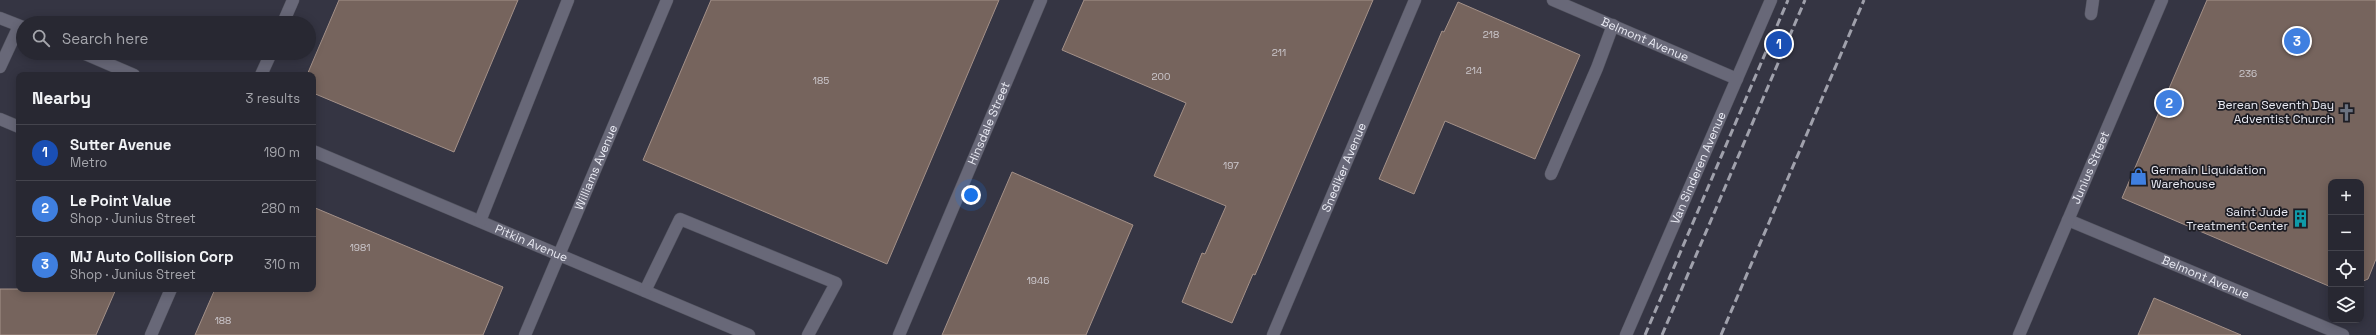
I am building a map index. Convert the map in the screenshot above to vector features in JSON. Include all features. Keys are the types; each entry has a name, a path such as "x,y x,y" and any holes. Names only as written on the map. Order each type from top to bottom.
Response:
{"street":[{"path":"286,16 293,0"},
{"path":"480,221 568,0"},
{"name":"Williams Avenue","path":"525,335 667,0"},
{"name":"Hinsdale Street","path":"899,335 1041,0"},
{"name":"Snediker Avenue","path":"1273,335 1415,0"},
{"name":"Belmont Avenue","path":"1553,0 1737,79"},
{"name":"Van Sinderen Avenue","path":"1626,335 1770,0"},
{"path":"2091,14 2093,0"},
{"name":"Junius Street","path":"2020,335 2162,0"},
{"path":"0,18 16,25"},
{"path":"1551,174 1597,68 1613,25"},
{"path":"0,67 16,37"},
{"path":"93,60 106,69 120,72"},
{"path":"262,72 267,60"},
{"path":"0,119 16,126"},
{"name":"Pitkin Avenue","path":"316,152 749,335"},
{"path":"645,291 680,219 836,283 808,335"},
{"name":"Belmont Avenue","path":"2068,220 2343,335"},
{"path":"151,335 170,292"}],"building":[{"path":"339,0 518,0 454,152 316,94 316,72 308,72 313,60 316,60 316,54"},
{"path":"711,0 999,0 887,264 643,160"},
{"path":"1084,0 1373,0 1255,275 1253,274 1232,323 1182,302 1202,253 1205,254 1226,206 1154,176 1186,103 1062,50"},
{"path":"2207,0 2376,0 2376,259 2368,279 2364,281 2364,179 2328,179 2328,286 2122,198"},
{"path":"1458,2 1580,55 1535,159 1445,121 1414,194 1379,179 1442,31 1444,32"},
{"path":"1012,172 1133,225 1086,335 942,335"},
{"path":"316,208 503,287 483,335 195,335 214,292 316,292"},
{"path":"0,289 16,289 16,292 115,292 96,335 0,335"},
{"path":"2154,298 2241,335 2138,335"}],"railway":[{"path":"1645,335 1788,0"},
{"path":"1662,335 1805,0"},
{"path":"1721,335 1864,0"}],"place":[{"name":"MJ Auto Collision Corp","path":"2297,41"},
{"name":"Sutter Avenue","path":"1779,44"},
{"name":"Le Point Value","path":"2169,103"},
{"name":"Berean Seventh Day Adventist Church","path":"2347,112"},
{"name":"Germain Liquidation Warehouse","path":"2138,177"},
{"name":"Saint Jude Treatment Center","path":"2301,219"}]}
